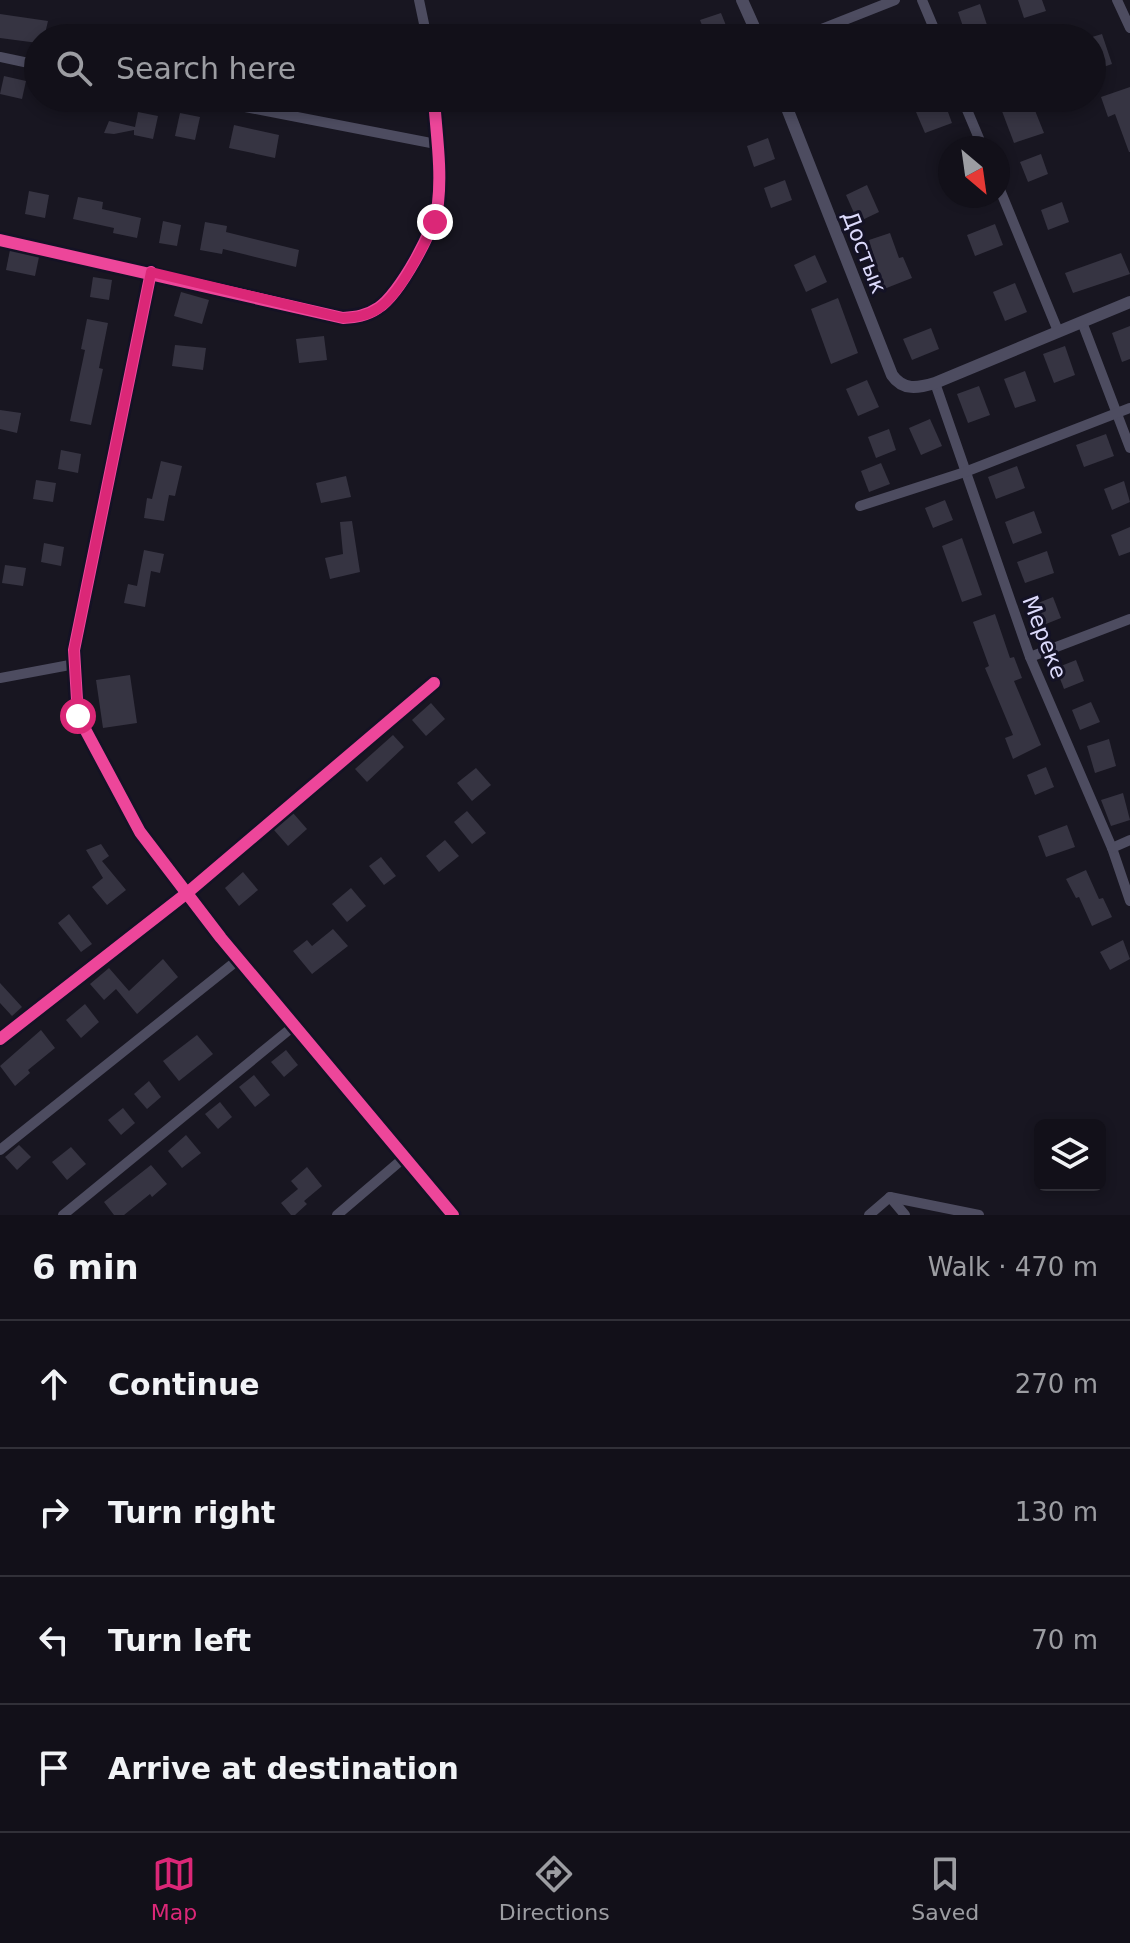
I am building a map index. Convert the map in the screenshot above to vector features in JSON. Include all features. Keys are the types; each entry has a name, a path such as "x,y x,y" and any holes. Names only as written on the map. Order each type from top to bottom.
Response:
{"street":[{"path":"419,0 424,24"},
{"path":"742,0 753,24"},
{"path":"834,24 895,0"},
{"path":"922,0 932,24"},
{"path":"1117,0 1130,28"},
{"path":"0,57 24,62"},
{"path":"271,112 436,144"},
{"path":"0,240 343,318 360,317 380,307 392,295 435,222 439,202 435,112"},
{"name":"Достык","path":"789,112 892,375 897,382 910,388 935,383"},
{"path":"968,112 978,136"},
{"path":"1007,208 1058,331"},
{"path":"151,272 74,650 78,716 140,832 239,959 453,1215"},
{"path":"935,383 1130,302"},
{"path":"1082,322 1130,448"},
{"name":"Мереке","path":"935,383 1030,657 1112,848 1130,901"},
{"path":"860,506 965,472 1130,408"},
{"path":"1030,657 1130,619"},
{"path":"0,678 75,664"},
{"path":"2,1033 187,893 434,683"},
{"path":"1112,848 1130,840"},
{"path":"0,1150 239,959"},
{"path":"63,1215 295,1025"},
{"path":"337,1215 405,1157"},
{"path":"869,1215 890,1197"},
{"path":"890,1197 905,1215"},
{"path":"890,1197 979,1215"}],"building":[{"path":"1018,0 1042,0 1046,11 1024,18"},
{"path":"980,4 987,24 962,24 958,12"},
{"path":"721,13 725,24 702,24 700,20"},
{"path":"0,14 48,21 47,24 24,24 24,41 0,38"},
{"path":"1106,46 1112,64 1106,66"},
{"path":"4,76 24,81 22,99 0,94"},
{"path":"1130,87 1130,152 1115,114 1108,117 1106,95"},
{"path":"138,112 158,116 153,139 134,135 134,130 104,133 109,121 135,127"},
{"path":"916,112 948,112 952,123 925,133"},
{"path":"1002,112 1036,112 1044,133 1014,143"},
{"path":"180,113 200,117 195,140 175,136"},
{"path":"234,125 279,135 275,158 229,148"},
{"path":"768,138 775,159 754,167 747,146"},
{"path":"1041,154 1048,174 1028,182 1020,162"},
{"path":"785,180 792,200 771,208 764,188"},
{"path":"867,185 879,212 858,222 846,195"},
{"path":"29,191 49,195 45,218 25,214"},
{"path":"78,197 103,202 102,209 141,218 137,238 113,233 114,228 73,219"},
{"path":"1062,202 1069,222 1048,230 1041,210"},
{"path":"163,221 181,225 177,246 159,243"},
{"path":"205,222 227,226 226,232 299,250 296,267 223,249 222,254 200,250"},
{"path":"995,224 1003,245 975,256 967,235"},
{"path":"890,233 899,258 903,257 912,278 884,289 869,240"},
{"path":"10,250 39,257 35,276 6,270"},
{"path":"1121,253 1130,274 1073,293 1065,273"},
{"path":"815,255 827,282 806,292 794,265"},
{"path":"93,277 112,280 109,300 90,297"},
{"path":"1015,283 1027,312 1005,321 993,292"},
{"path":"181,292 209,300 202,324 174,316"},
{"path":"838,298 858,353 831,364 811,309"},
{"path":"87,319 108,323 99,368 103,369 91,425 70,421 85,350 81,349"},
{"path":"1130,326 1130,359 1122,362 1112,333"},
{"path":"931,328 939,349 912,360 903,339"},
{"path":"324,336 327,360 299,363 296,339"},
{"path":"175,345 206,348 203,370 172,366"},
{"path":"1065,346 1075,375 1054,383 1043,354"},
{"path":"1025,371 1036,401 1015,408 1004,379"},
{"path":"867,380 879,407 858,416 846,389"},
{"path":"979,386 990,415 968,423 957,394"},
{"path":"0,410 21,413 17,433 0,429"},
{"path":"930,419 942,446 921,455 909,428"},
{"path":"889,429 896,450 876,458 868,437"},
{"path":"1106,434 1114,456 1084,467 1076,445"},
{"path":"61,450 81,454 78,473 58,469"},
{"path":"161,461 182,466 175,496 169,495 164,521 144,518 147,498 152,499"},
{"path":"881,463 890,484 869,492 861,471"},
{"path":"1017,466 1025,488 996,499 988,477"},
{"path":"346,476 351,497 321,503 316,483"},
{"path":"36,480 56,483 53,502 33,499"},
{"path":"1124,481 1130,502 1112,510 1104,489"},
{"path":"945,500 953,520 933,528 925,508"},
{"path":"1034,511 1042,533 1013,544 1005,522"},
{"path":"352,521 360,572 330,579 325,558 343,554 340,522"},
{"path":"1130,527 1130,552 1119,556 1111,535"},
{"path":"962,538 982,595 962,602 942,546"},
{"path":"44,543 64,547 61,566 41,562"},
{"path":"144,550 164,554 160,573 151,571 145,607 124,603 128,584 137,586"},
{"path":"1047,551 1054,573 1025,583 1017,562"},
{"path":"5,565 26,568 23,586 2,583"},
{"path":"1053,597 1061,618 1041,626 1033,605"},
{"path":"995,614 1010,658 1014,657 1022,678 1014,681 1041,745 1013,759 1005,738 1013,735 985,668 989,666 973,622"},
{"path":"1076,660 1084,681 1064,689 1056,668"},
{"path":"130,675 137,723 103,728 96,680"},
{"path":"1091,702 1100,722 1080,730 1072,710"},
{"path":"431,703 445,719 426,736 412,720"},
{"path":"393,735 404,747 367,782 355,769"},
{"path":"1109,739 1116,766 1095,773 1087,746"},
{"path":"1046,767 1054,787 1035,795 1027,775"},
{"path":"476,768 491,785 472,801 457,783"},
{"path":"1123,793 1130,820 1111,826 1101,800"},
{"path":"467,811 486,833 472,844 454,822"},
{"path":"293,813 307,829 288,846 274,830"},
{"path":"1067,825 1075,847 1046,857 1038,836"},
{"path":"445,840 459,856 439,872 426,856"},
{"path":"101,844 109,856 102,861 126,890 107,905 92,887 103,878 86,850"},
{"path":"381,857 396,876 384,885 369,866"},
{"path":"1086,870 1099,899 1103,898 1112,917 1092,926 1079,897 1076,898 1066,879"},
{"path":"243,872 258,890 239,906 225,888"},
{"path":"351,888 366,906 347,922 332,904"},
{"path":"69,914 92,944 81,952 58,923"},
{"path":"333,929 348,946 312,974 293,951 307,940 312,946"},
{"path":"1123,940 1130,959 1110,970 1100,952"},
{"path":"163,959 178,977 137,1014 116,989 104,1000 90,984 109,968 129,991"},
{"path":"0,983 22,1007 12,1016 0,1003"},
{"path":"85,1004 99,1022 81,1038 66,1020"},
{"path":"41,1030 55,1048 28,1070 30,1073 15,1086 0,1066"},
{"path":"197,1035 213,1054 179,1081 163,1061"},
{"path":"286,1050 298,1065 284,1077 271,1062"},
{"path":"254,1075 270,1095 255,1107 239,1087"},
{"path":"149,1081 161,1097 147,1109 134,1094"},
{"path":"220,1102 232,1117 218,1129 205,1114"},
{"path":"123,1108 135,1123 121,1135 108,1120"},
{"path":"186,1135 201,1153 182,1168 168,1151"},
{"path":"19,1145 31,1157 17,1170 5,1157"},
{"path":"71,1147 86,1164 67,1180 52,1162"},
{"path":"151,1165 167,1184 124,1215 114,1215 104,1202"},
{"path":"307,1167 322,1186 304,1201 307,1204 291,1215 281,1203 298,1189 291,1181"}],"cycle path":[{"path":"0,240 343,318 357,317 387,301 406,276 431,228 438,203 439,177 435,112"},
{"path":"151,272 74,650 78,716 140,832 221,938 453,1215"},
{"path":"0,1039 187,893 434,683"}],"route":[{"path":"78,716 74,650 151,272 343,318 360,317 380,307 392,295 435,222"}]}
